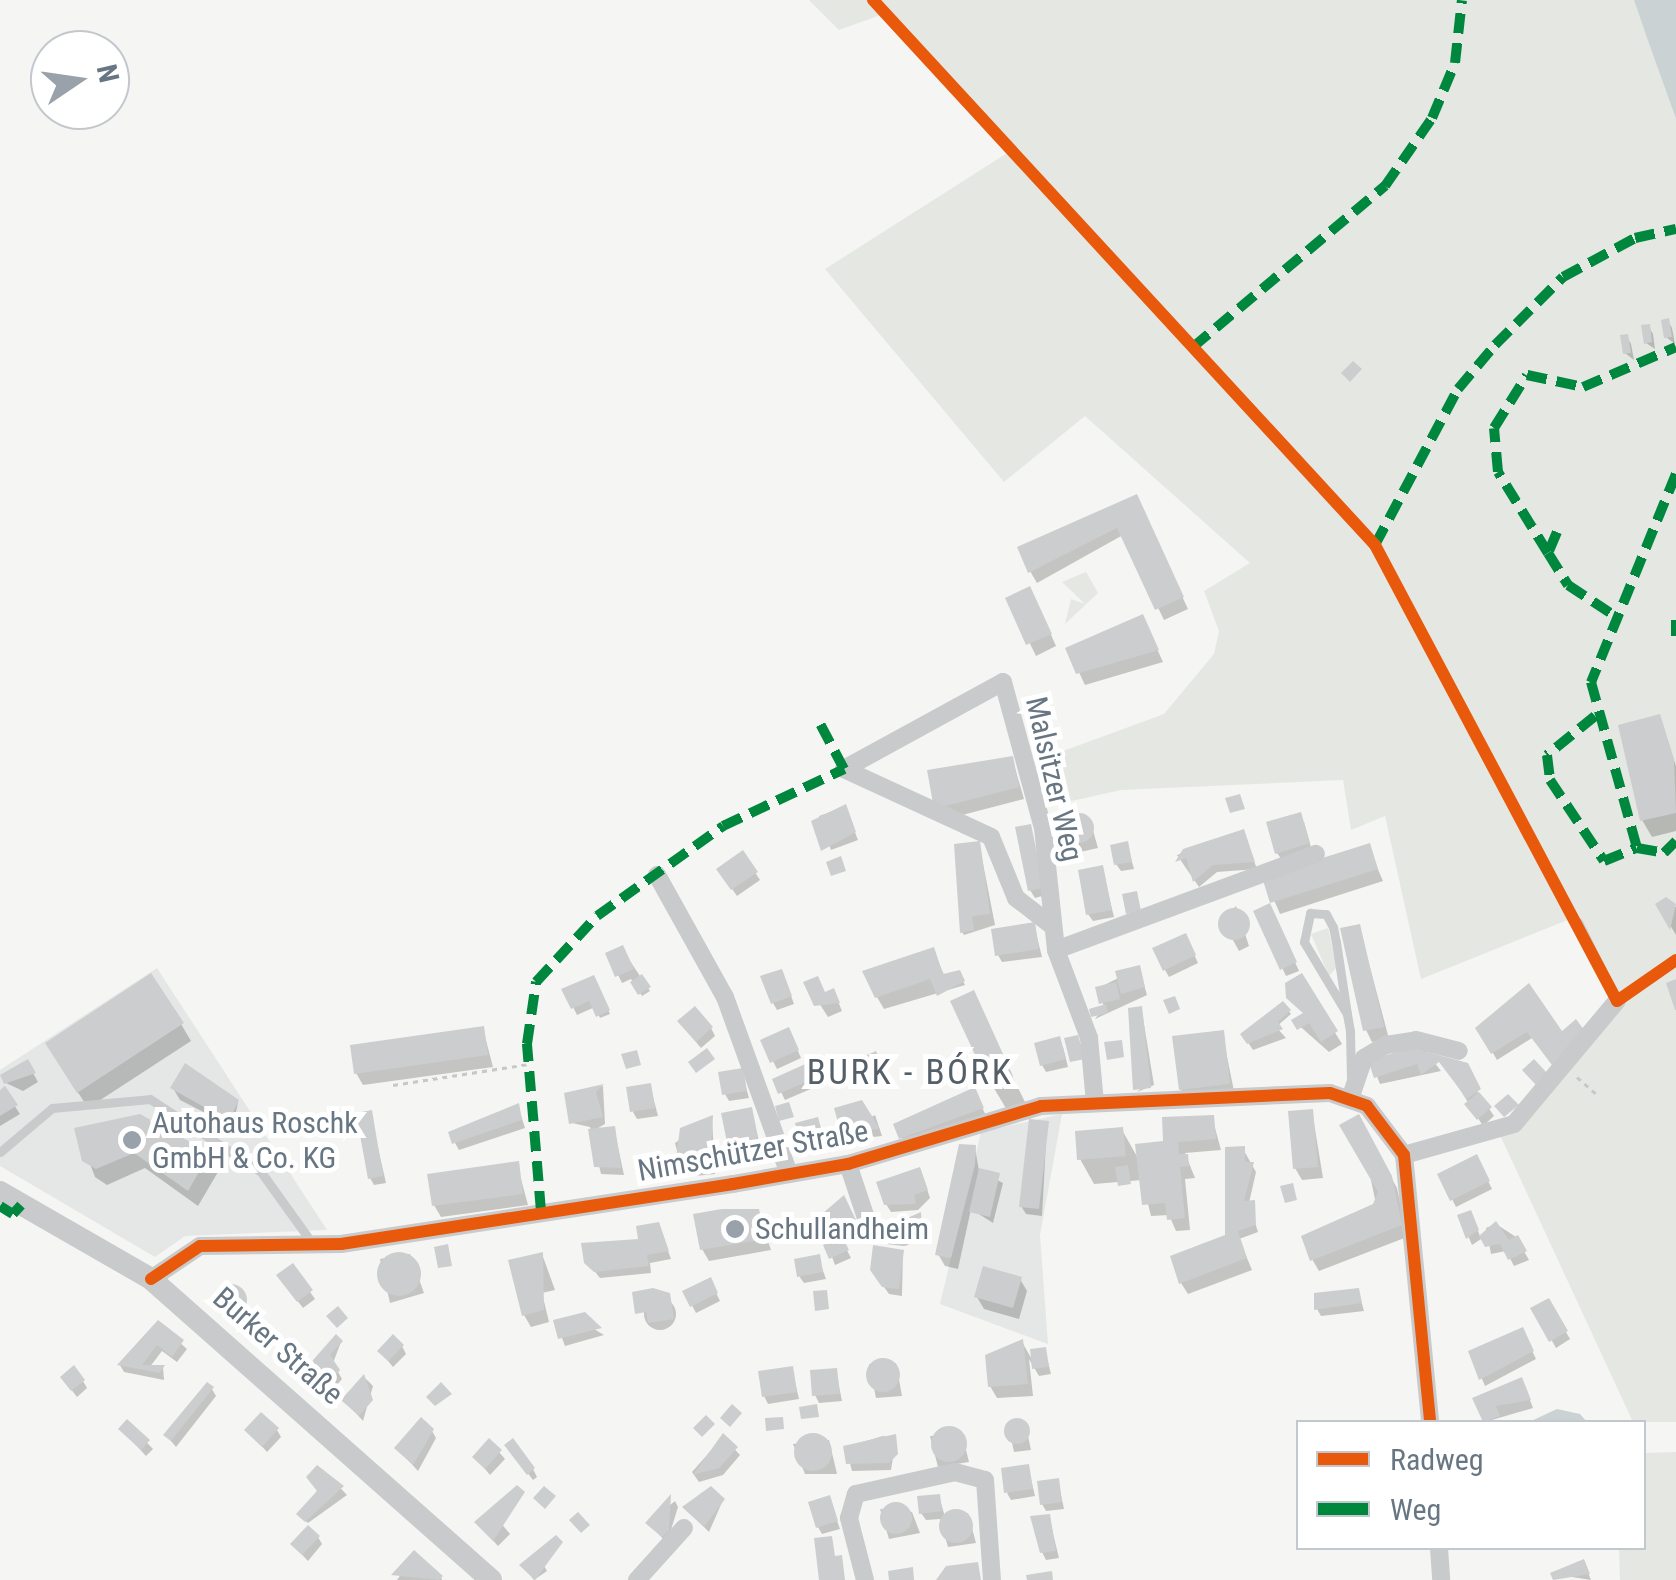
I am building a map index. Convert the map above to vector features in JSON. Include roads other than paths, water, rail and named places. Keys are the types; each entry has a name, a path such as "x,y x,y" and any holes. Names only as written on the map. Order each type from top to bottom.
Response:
{"street":[{"name":"Malsitzer Weg","path":"1052,925 1016,898 990,837 844,770 1003,682 1043,828 1056,950 1089,1038 1095,1104"},
{"path":"1056,950 1316,854"},
{"name":"Nimschützer Straße","path":"657,875 725,997 790,1174"},
{"path":"1404,1155 1499,1132 1568,1070 1617,1001"},
{"path":"1430,1420 1404,1155 1350,1096 1364,1058 1386,1045 1416,1040 1459,1051"},
{"name":"Nimschützer Straße","path":"152,1279 200,1246 315,1247 790,1174 848,1164 1024,1110 1350,1096"},
{"name":"Nimschützer Straße","path":"848,1164 871,1234 904,1238"},
{"name":"Burker Straße","path":"0,1192 152,1279 491,1580"},
{"path":"865,1580 849,1518 856,1494 955,1472 984,1480 992,1580"},
{"path":"638,1580 684,1528"},
{"path":"1438,1550 1441,1580"}],"lane":[{"path":"1347,1014 1304,942 1310,913 1330,918 1347,1014 1350,1096"},
{"path":"1578,922 1617,1001 1676,960"},
{"path":"0,1152 52,1108 150,1098 261,1172 315,1247"}],"place":[{"name":"Autohaus Roschk GmbH & Co. KG","path":"132,1140"},
{"name":"Schullandheim","path":"735,1229"}],"district":[{"name":"BURK - BÓRK","path":"910,1073"}]}
